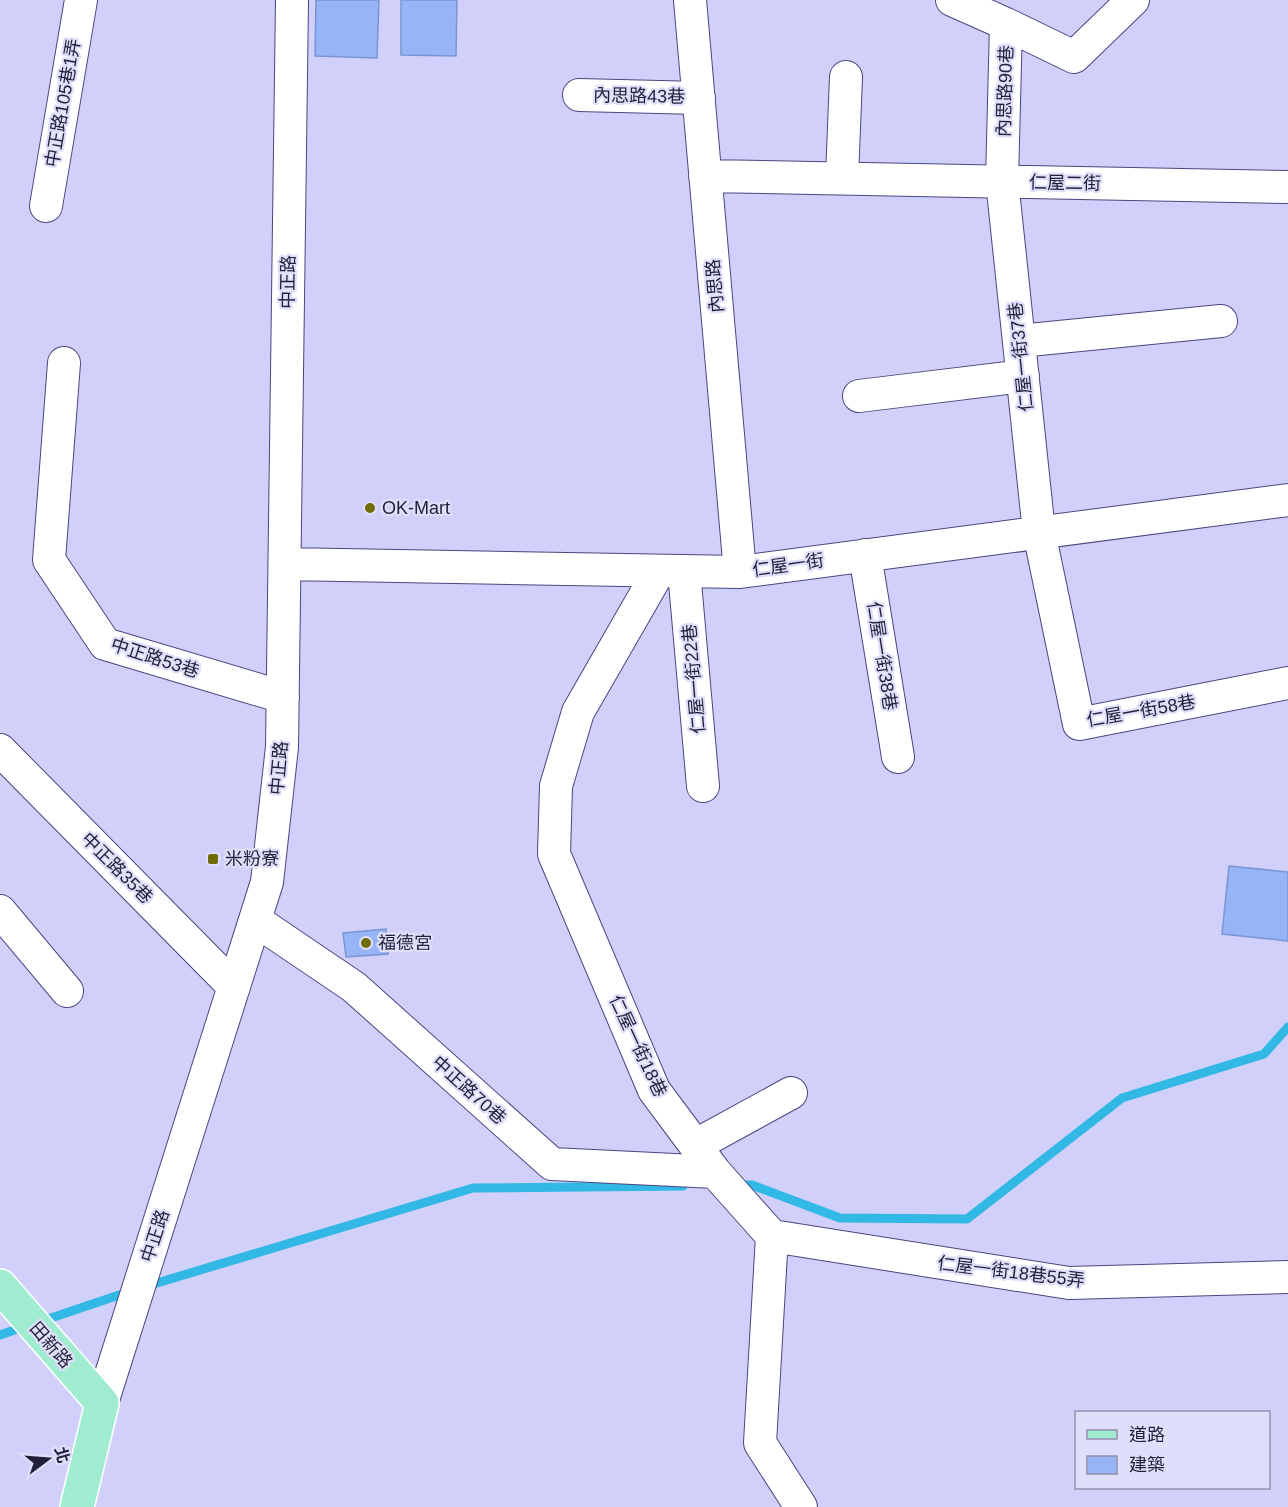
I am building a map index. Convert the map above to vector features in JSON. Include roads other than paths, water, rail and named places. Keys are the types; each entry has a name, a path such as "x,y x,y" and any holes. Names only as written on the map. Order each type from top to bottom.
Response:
{"main road":[{"name":"田新路","path":"0,1286 102,1403"},
{"name":"中正路","path":"77,1507 102,1403"}],"street":[{"name":"中正路105巷1弄","path":"46,206 81,0"},
{"name":"中正路","path":"102,1403 267,882 282,747 292,0"},
{"name":"內思路","path":"690,0 740,572"},
{"path":"1006,24 1074,57 1133,0"},
{"name":"內思路90巷","path":"961,2 1006,24 1002,181"},
{"path":"842,178 846,77"},
{"name":"內思路43巷","path":"579,95 699,98"},
{"name":"仁屋二街","path":"705,176 1288,186"},
{"name":"仁屋一街37巷","path":"1002,181 1039,532"},
{"path":"1019,341 1221,321"},
{"name":"中正路53巷","path":"64,363 49,560 105,644 283,697"},
{"path":"859,396 1023,376"},
{"name":"仁屋一街","path":"285,564 740,572 1288,500"},
{"name":"仁屋一街58巷","path":"1039,532 1079,724 1288,683"},
{"name":"仁屋一街38巷","path":"866,555 898,757"},
{"name":"仁屋一街22巷","path":"672,571 704,786"},
{"name":"仁屋一街18巷","path":"672,571 578,712 556,786 554,854 654,1090 715,1172 772,1236"},
{"name":"中正路35巷","path":"2,755 234,987"},
{"path":"0,911 67,991"},
{"name":"中正路70巷","path":"255,920 354,987 552,1164 715,1172"},
{"path":"696,1145 791,1093"},
{"path":"772,1236 760,1443 801,1507"},
{"name":"仁屋一街18巷55弄","path":"772,1236 1069,1283 1288,1277"}],"waterway":[{"path":"736,1185 752,1185 840,1218 967,1219 1122,1098 1264,1054 1288,1027"},
{"path":"147,1286 473,1188 683,1186"},
{"path":"39,1322 131,1291"},
{"path":"0,1335 26,1326"}],"place":[{"name":"OK-Mart","path":"370,508"},
{"name":"米粉寮","path":"213,859"},
{"name":"福德宮","path":"366,943"}]}
